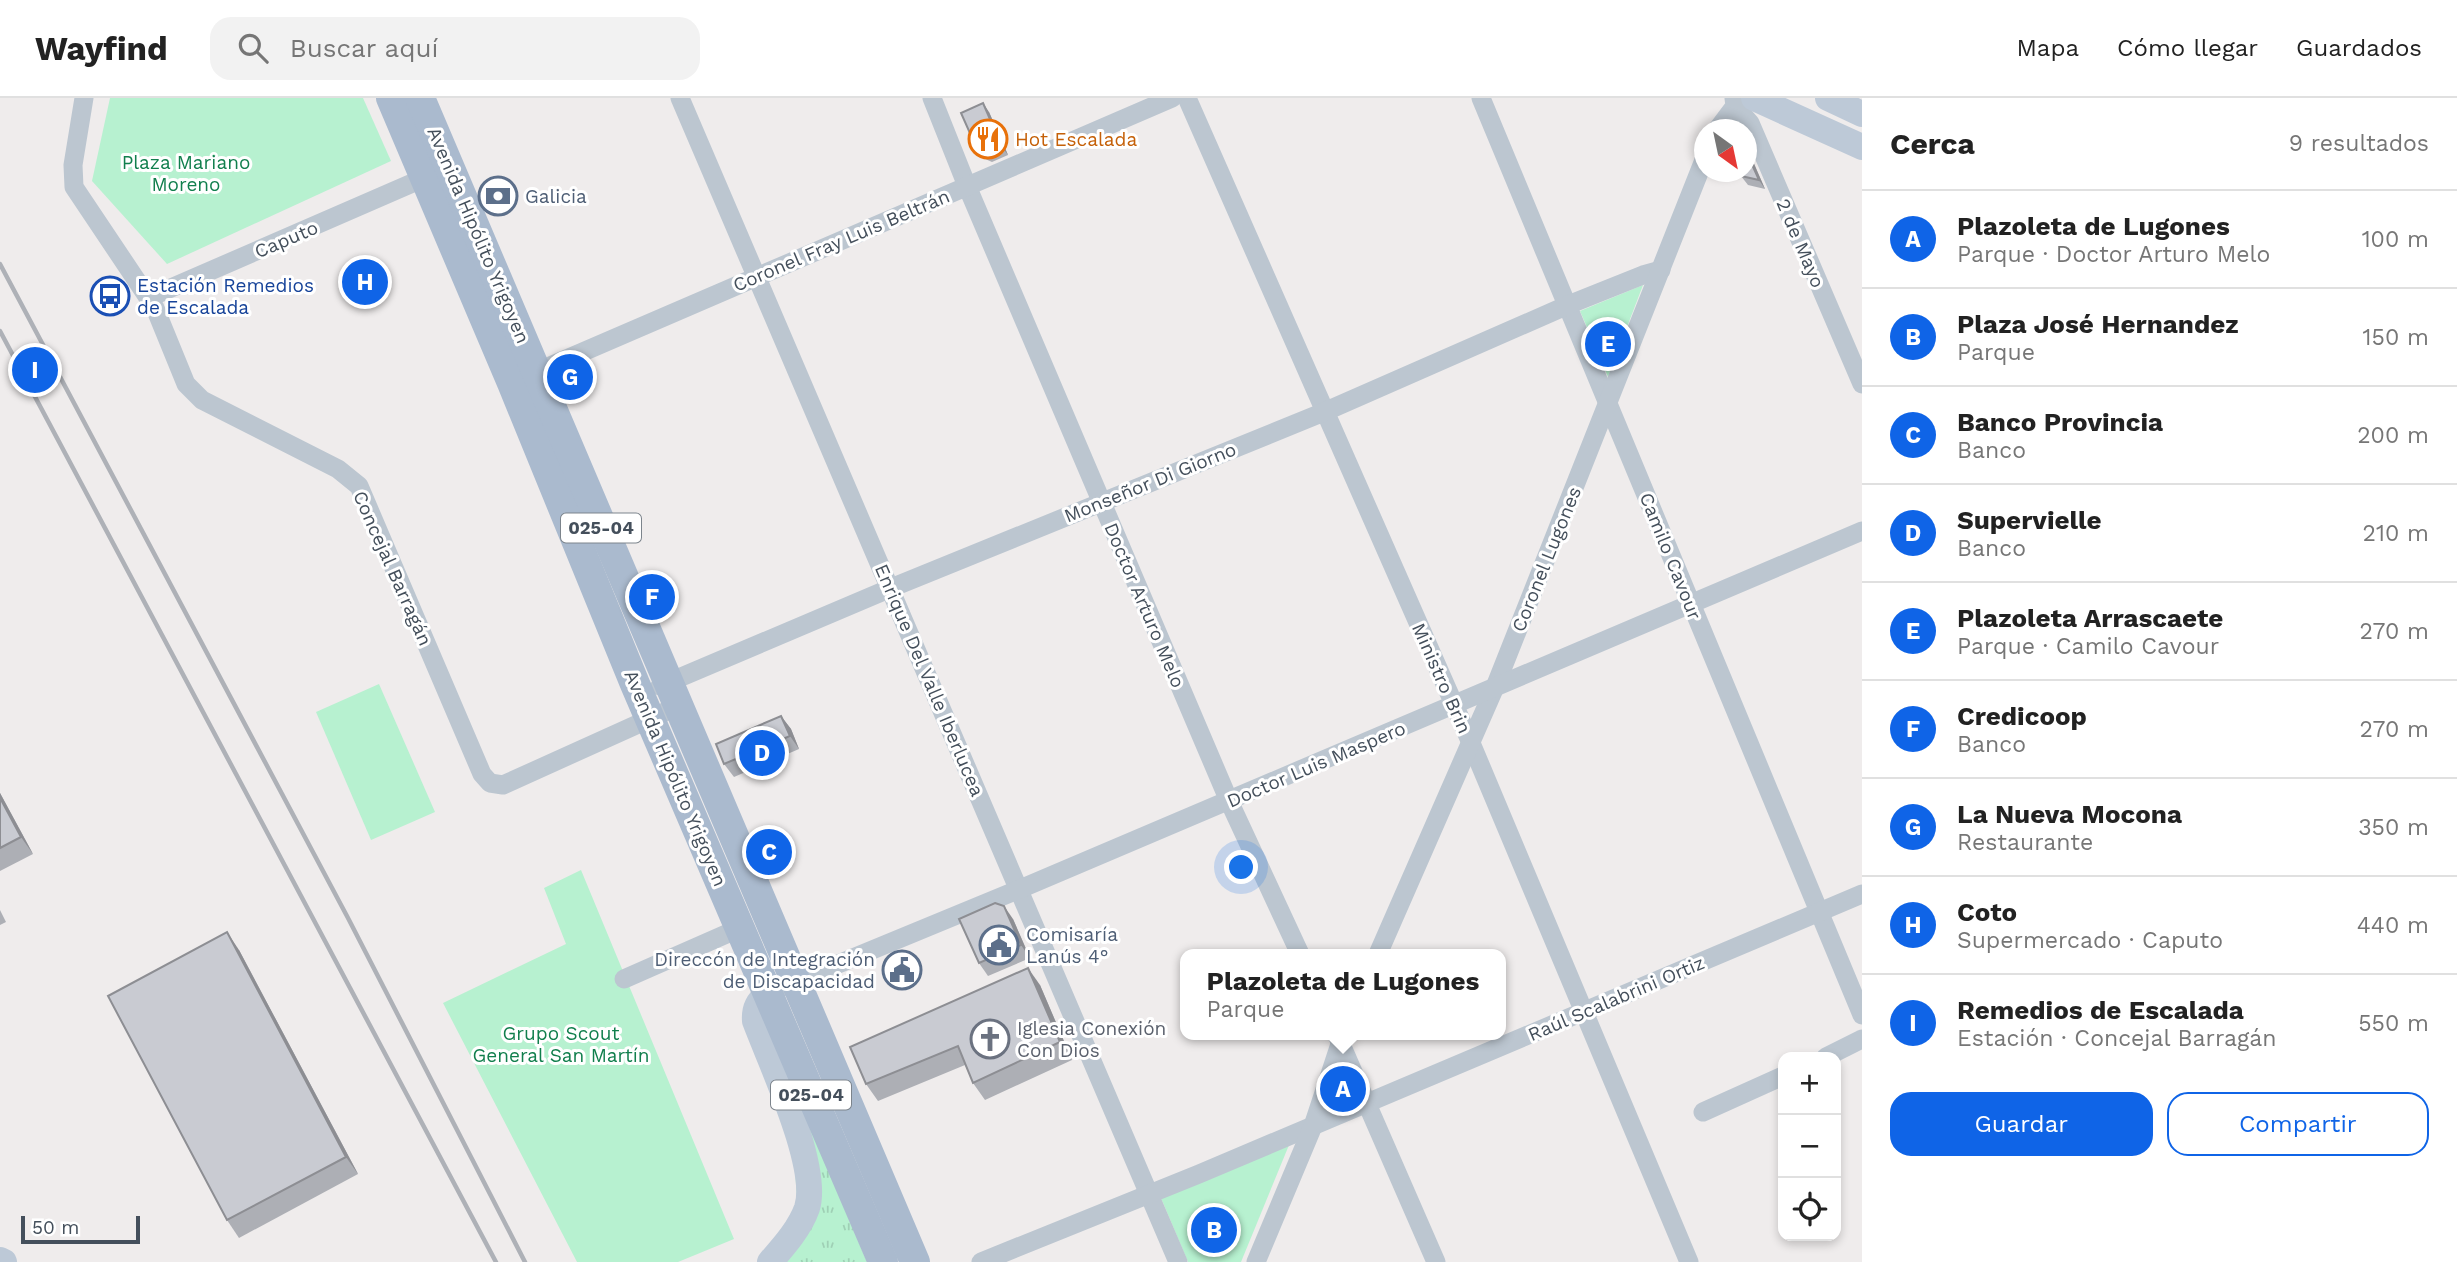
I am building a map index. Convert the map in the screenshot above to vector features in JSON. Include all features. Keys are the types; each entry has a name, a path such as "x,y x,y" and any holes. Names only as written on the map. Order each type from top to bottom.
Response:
{"main road":[{"name":"Avenida Hipólito Yrigoyen","path":"391,98 424,178 524,378 673,694 915,1262"},
{"name":"Avenida Hipólito Yrigoyen","path":"420,98 645,706 883,1262"},
{"path":"1828,98 1862,114"},
{"path":"1741,101 1862,147"},
{"path":"768,993 758,1003 754,1013 755,1021 804,1151 810,1190 807,1208 800,1224 770,1262"}],"street":[{"name":"Concejal Barragán","path":"84,98 73,165 74,187 161,317 186,384 202,400 338,469 359,486 482,774 490,783 503,785 645,706"},
{"name":"Enrique Del Valle Iberlucea","path":"680,98 1178,1262"},
{"name":"Doctor Arturo Melo","path":"932,98 1229,801 1298,949"},
{"name":"Coronel Fray Luis Beltrán","path":"524,378 1172,98"},
{"name":"Ministro Brin","path":"1187,98 1471,743 1689,1262"},
{"name":"Camilo Cavour","path":"1481,98 1862,1014"},
{"path":"1726,119 1741,101"},
{"name":"2 de Mayo","path":"1741,101 1862,384"},
{"name":"Caputo","path":"148,298 424,178"},
{"name":"Coronel Lugones","path":"1380,949 1495,687 1695,182"},
{"name":"Monseñor Di Giorno","path":"645,706 891,588 1324,412 1567,305 1661,270"},
{"name":"Doctor Luis Maspero","path":"768,993 1229,801 1862,531"},
{"name":"Raúl Scalabrini Ortiz","path":"981,1262 1149,1195 1862,894"},
{"path":"624,979 740,928"},
{"path":"1836,1052 1862,1039"},
{"path":"1256,1262 1313,1126 1339,1040"},
{"path":"1341,1040 1436,1262"},
{"path":"1703,1112 1778,1078"}],"green space":[{"name":"Plaza Mariano Moreno","path":"110,98 363,98 391,161 167,264 92,181"},
{"path":"1643,285 1608,377 1580,311"},
{"path":"379,684 435,812 371,840 316,712"},
{"name":"Grupo Scout General San Martín","path":"581,870 734,1239 678,1262 577,1262 443,1003 566,944 544,888"},
{"path":"788,1075 867,1262 783,1262 800,1239"},
{"path":"1289,1145 1241,1262 1188,1262 1161,1198"}],"building":[{"name":"Hot Escalada","path":"983,103 1002,147 986,153 977,149 961,113"},
{"path":"781,716 790,736 724,764 716,744"},
{"path":"0,798 21,837 0,848"},
{"name":"Comisaría Lanús 4°","path":"995,903 1004,906 1021,945 979,963 959,919"},
{"path":"227,932 346,1157 227,1220 108,996"},
{"name":"Iglesia Conexión Con Dios","path":"1028,968 1060,1042 973,1083 958,1046 866,1084 850,1047"}],"railway":[{"path":"0,264 348,918 525,1262"},
{"path":"0,331 496,1262"}],"place":[{"name":"Hot Escalada","path":"988,139"},
{"name":"Galicia","path":"498,196"},
{"name":"Coto","path":"365,282"},
{"name":"Estación Remedios de Escalada","path":"110,296"},
{"name":"Plazoleta Arrascaete","path":"1608,344"},
{"name":"Remedios de Escalada","path":"35,370"},
{"name":"La Nueva Mocona","path":"570,377"},
{"name":"Credicoop","path":"652,597"},
{"name":"Supervielle","path":"762,753"},
{"name":"Banco Provincia","path":"769,852"},
{"name":"Comisaría Lanús 4°","path":"999,945"},
{"name":"Direccón de Integración de Discapacidad","path":"902,970"},
{"name":"Iglesia Conexión Con Dios","path":"990,1039"},
{"name":"Plazoleta de Lugones","path":"1343,1089"},
{"name":"Plaza José Hernandez","path":"1214,1230"}]}
